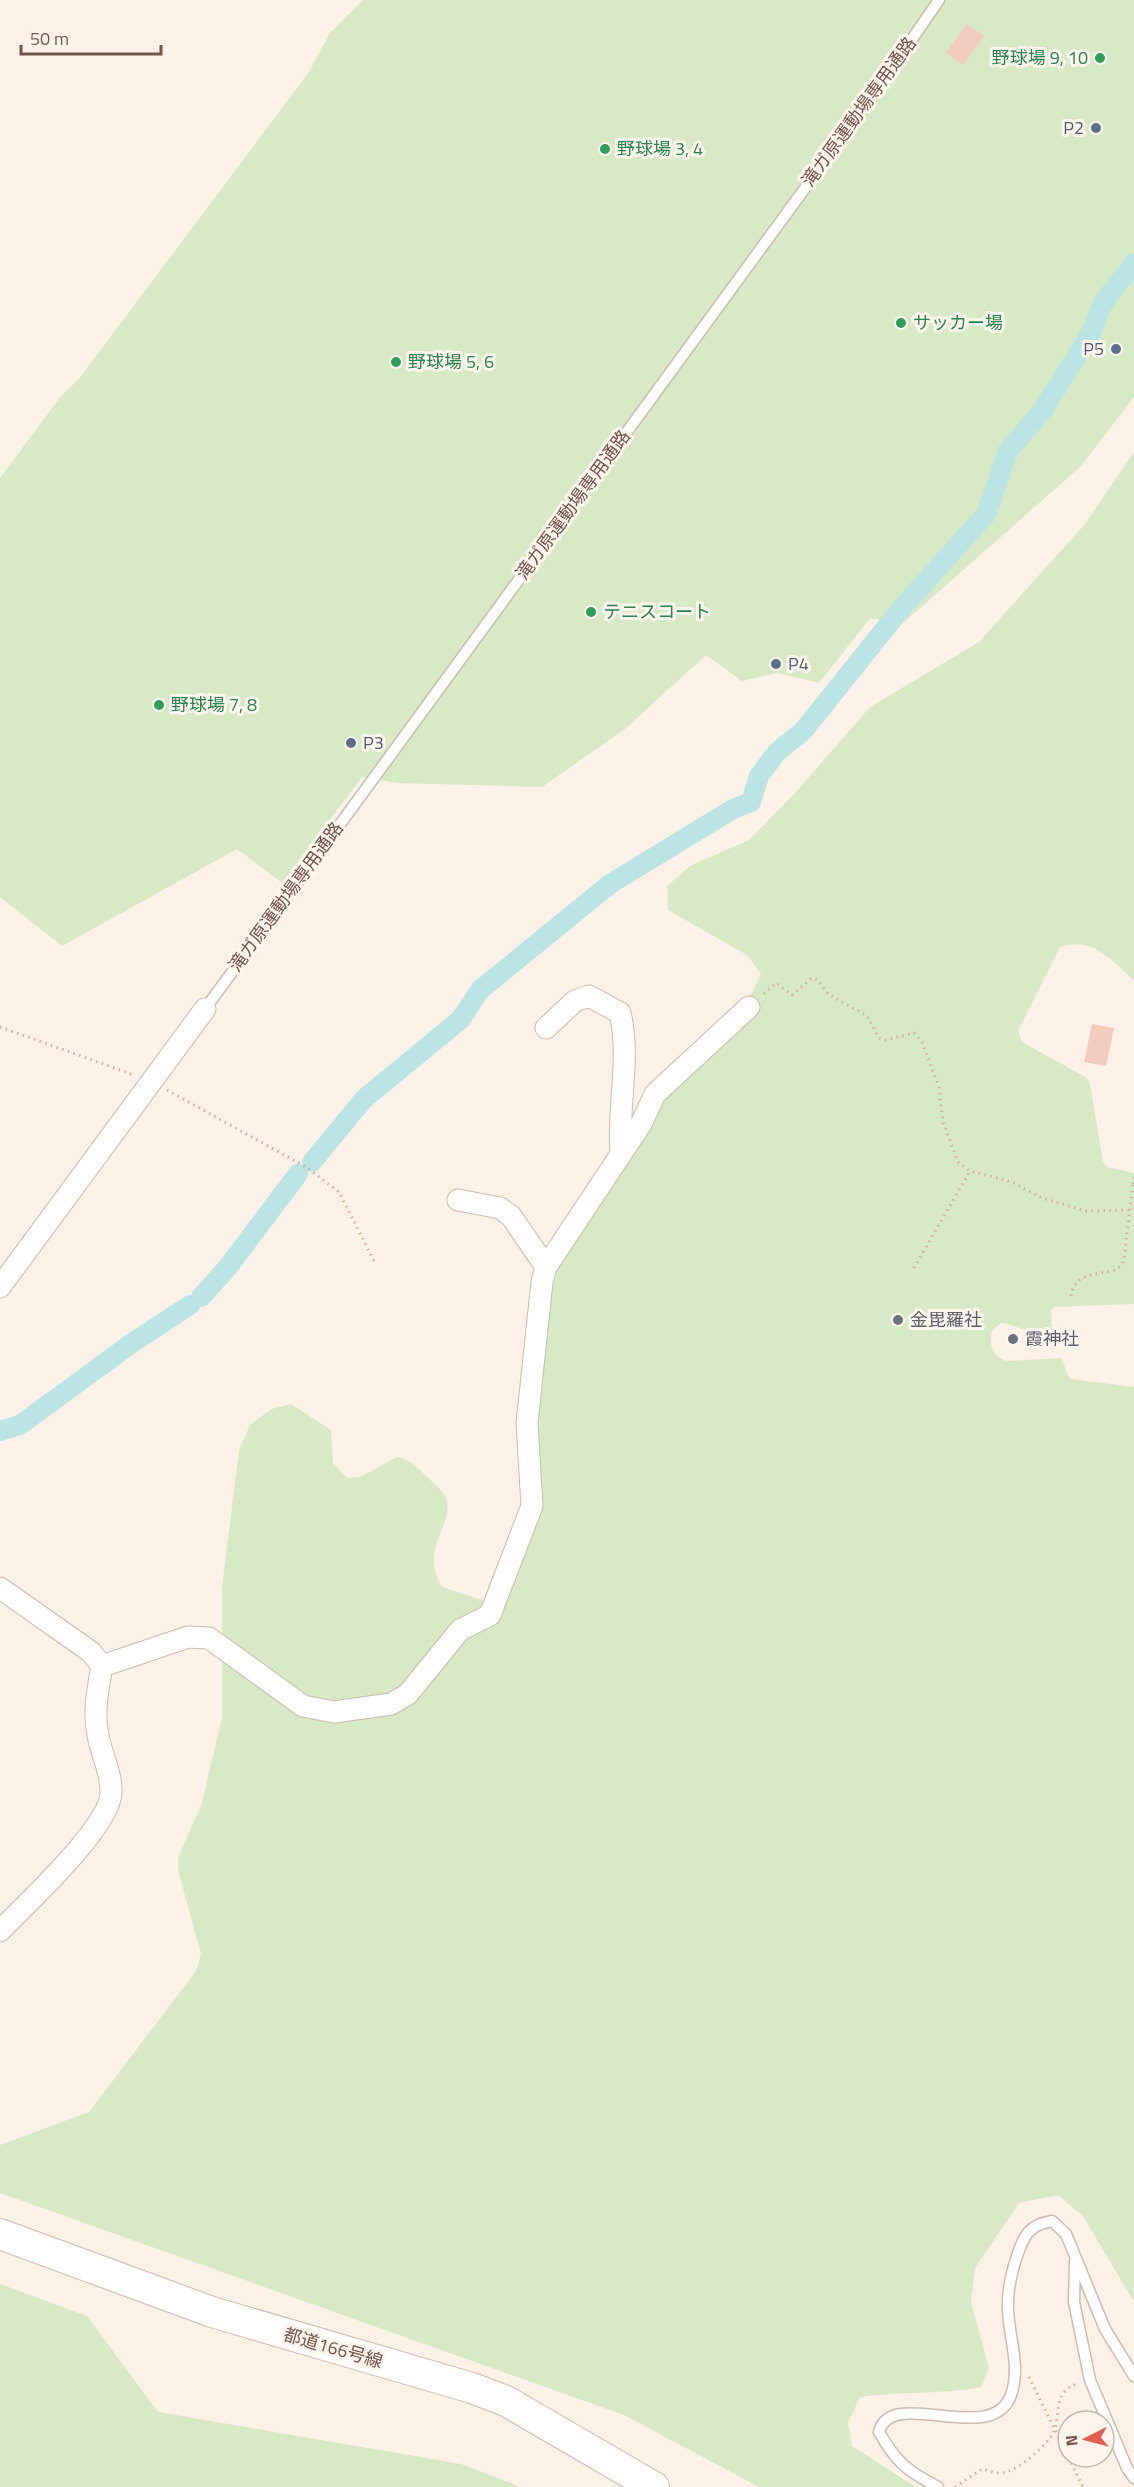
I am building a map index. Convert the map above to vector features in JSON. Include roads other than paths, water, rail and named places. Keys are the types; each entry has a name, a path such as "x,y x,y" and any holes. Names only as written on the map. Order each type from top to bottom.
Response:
{"main road":[{"name":"都道166号線","path":"0,2234 212,2312 472,2388 506,2401 654,2487"}],"street":[{"path":"546,1028 575,1001 589,996 620,1013 625,1032 619,1122 621,1153"},
{"path":"102,1666 188,1637 200,1636 208,1638 308,1708 334,1712 391,1704 408,1694 460,1630 490,1615 494,1610 510,1558 529,1518 532,1506 527,1422 542,1282 546,1267 642,1124 655,1094 749,1007"},
{"path":"0,1287 205,1009"},
{"path":"458,1200 500,1208 511,1215 546,1267"},
{"path":"0,1588 91,1652 102,1666 96,1696 98,1734 112,1794 103,1817 84,1844 0,1931"}],"lane":[{"name":"滝ガ原運動場専用通路","path":"205,1009 858,115 939,0"},
{"path":"938,2487 908,2471 879,2432 881,2423 889,2417 903,2415 936,2414 969,2419 993,2416 1010,2398 1015,2377 1008,2310 1010,2279 1024,2235 1036,2224 1052,2221 1065,2234 1105,2329 1134,2376"},
{"path":"1075,2256 1074,2302 1090,2379 1114,2440 1134,2478"}],"waterway":[{"path":"312,1162 364,1099 461,1019 480,990 610,884 733,809 751,802 759,776 777,752 803,731 900,610 987,513 1008,451 1043,410 1091,333 1103,303 1134,263"},
{"path":"201,1297 228,1267 298,1174"},
{"path":"0,1431 20,1425 132,1343 190,1305"}],"place":[{"name":"野球場 9, 10","path":"1100,58"},
{"name":"P2","path":"1096,128"},
{"name":"野球場 3, 4","path":"605,149"},
{"name":"サッカー場","path":"901,323"},
{"name":"P5","path":"1116,349"},
{"name":"野球場 5, 6","path":"396,362"},
{"name":"テニスコート","path":"591,612"},
{"name":"P4","path":"776,664"},
{"name":"野球場 7, 8","path":"159,705"},
{"name":"P3","path":"351,743"},
{"name":"金毘羅社","path":"898,1320"},
{"name":"霞神社","path":"1013,1339"}]}
